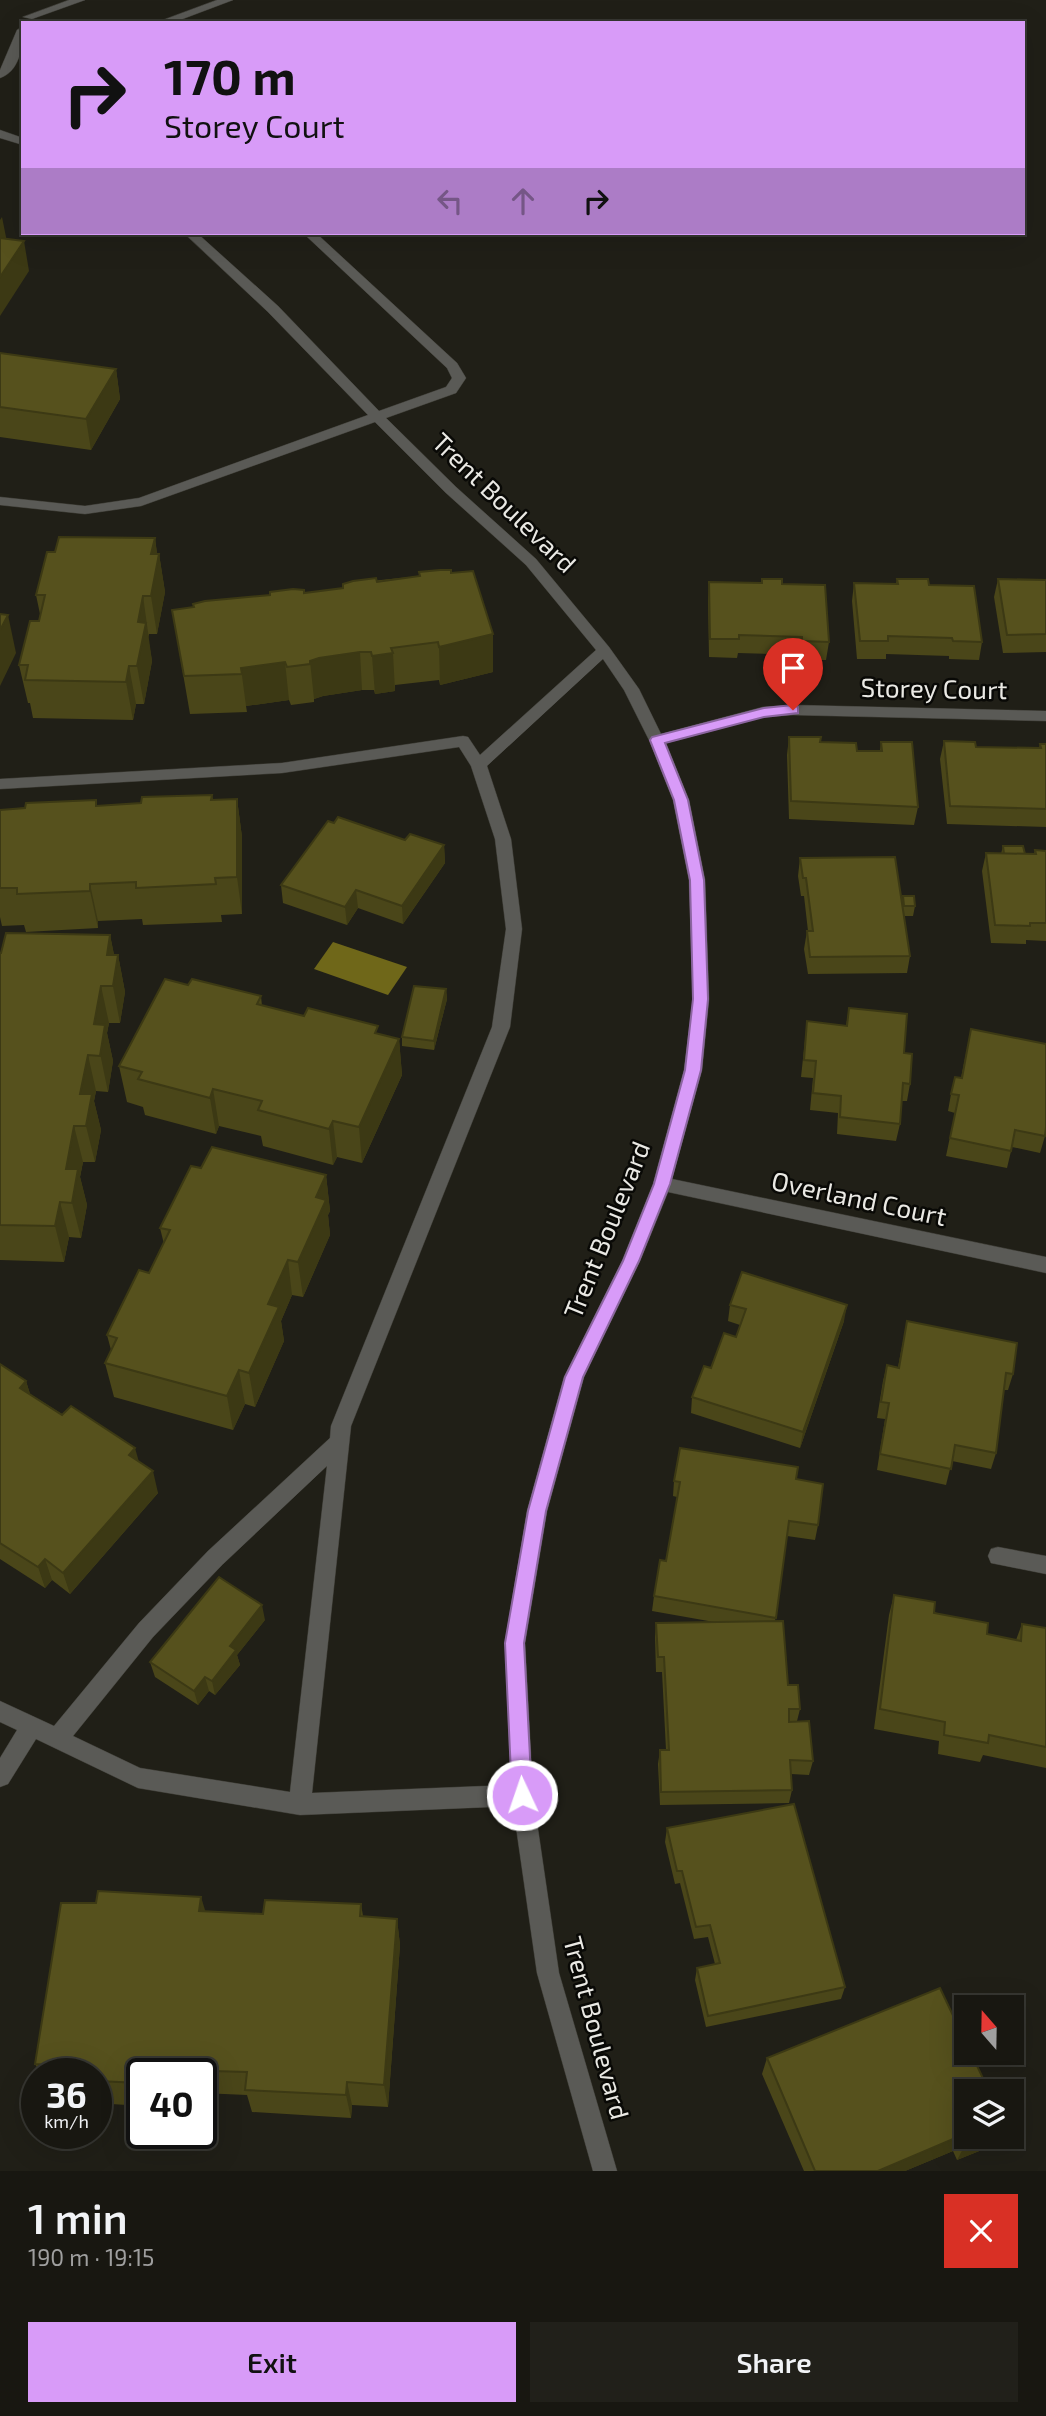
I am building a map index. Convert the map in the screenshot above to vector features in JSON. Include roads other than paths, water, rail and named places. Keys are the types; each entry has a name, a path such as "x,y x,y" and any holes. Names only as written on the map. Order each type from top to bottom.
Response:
{"street":[{"path":"27,20 35,0"},
{"path":"27,20 80,0"},
{"path":"166,21 228,0"},
{"path":"4,72 21,34"},
{"path":"4,72 21,66"},
{"path":"0,134 21,141"},
{"name":"Trent Boulevard","path":"192,235 273,309 377,417 531,562 604,650 631,689 657,740 681,800 697,880 701,999 693,1070 662,1184 631,1261 574,1377 537,1511 515,1643 522,1795 548,1973 605,2171"},
{"path":"0,501 85,510 141,502 451,390 459,378 452,366 311,235"},
{"path":"479,765 604,650"},
{"name":"Storey Court","path":"657,740 764,712 793,710 1046,716"},
{"path":"0,784 282,768 463,741 479,765 503,839 514,929 501,1027 341,1426 300,1804"},
{"name":"Overland Court","path":"662,1184 1046,1265"},
{"path":"56,1740 164,1612 215,1558 340,1441"},
{"path":"999,1556 1046,1565"},
{"path":"0,1711 138,1779 300,1804 522,1795"},
{"path":"0,1777 31,1728"}]}
